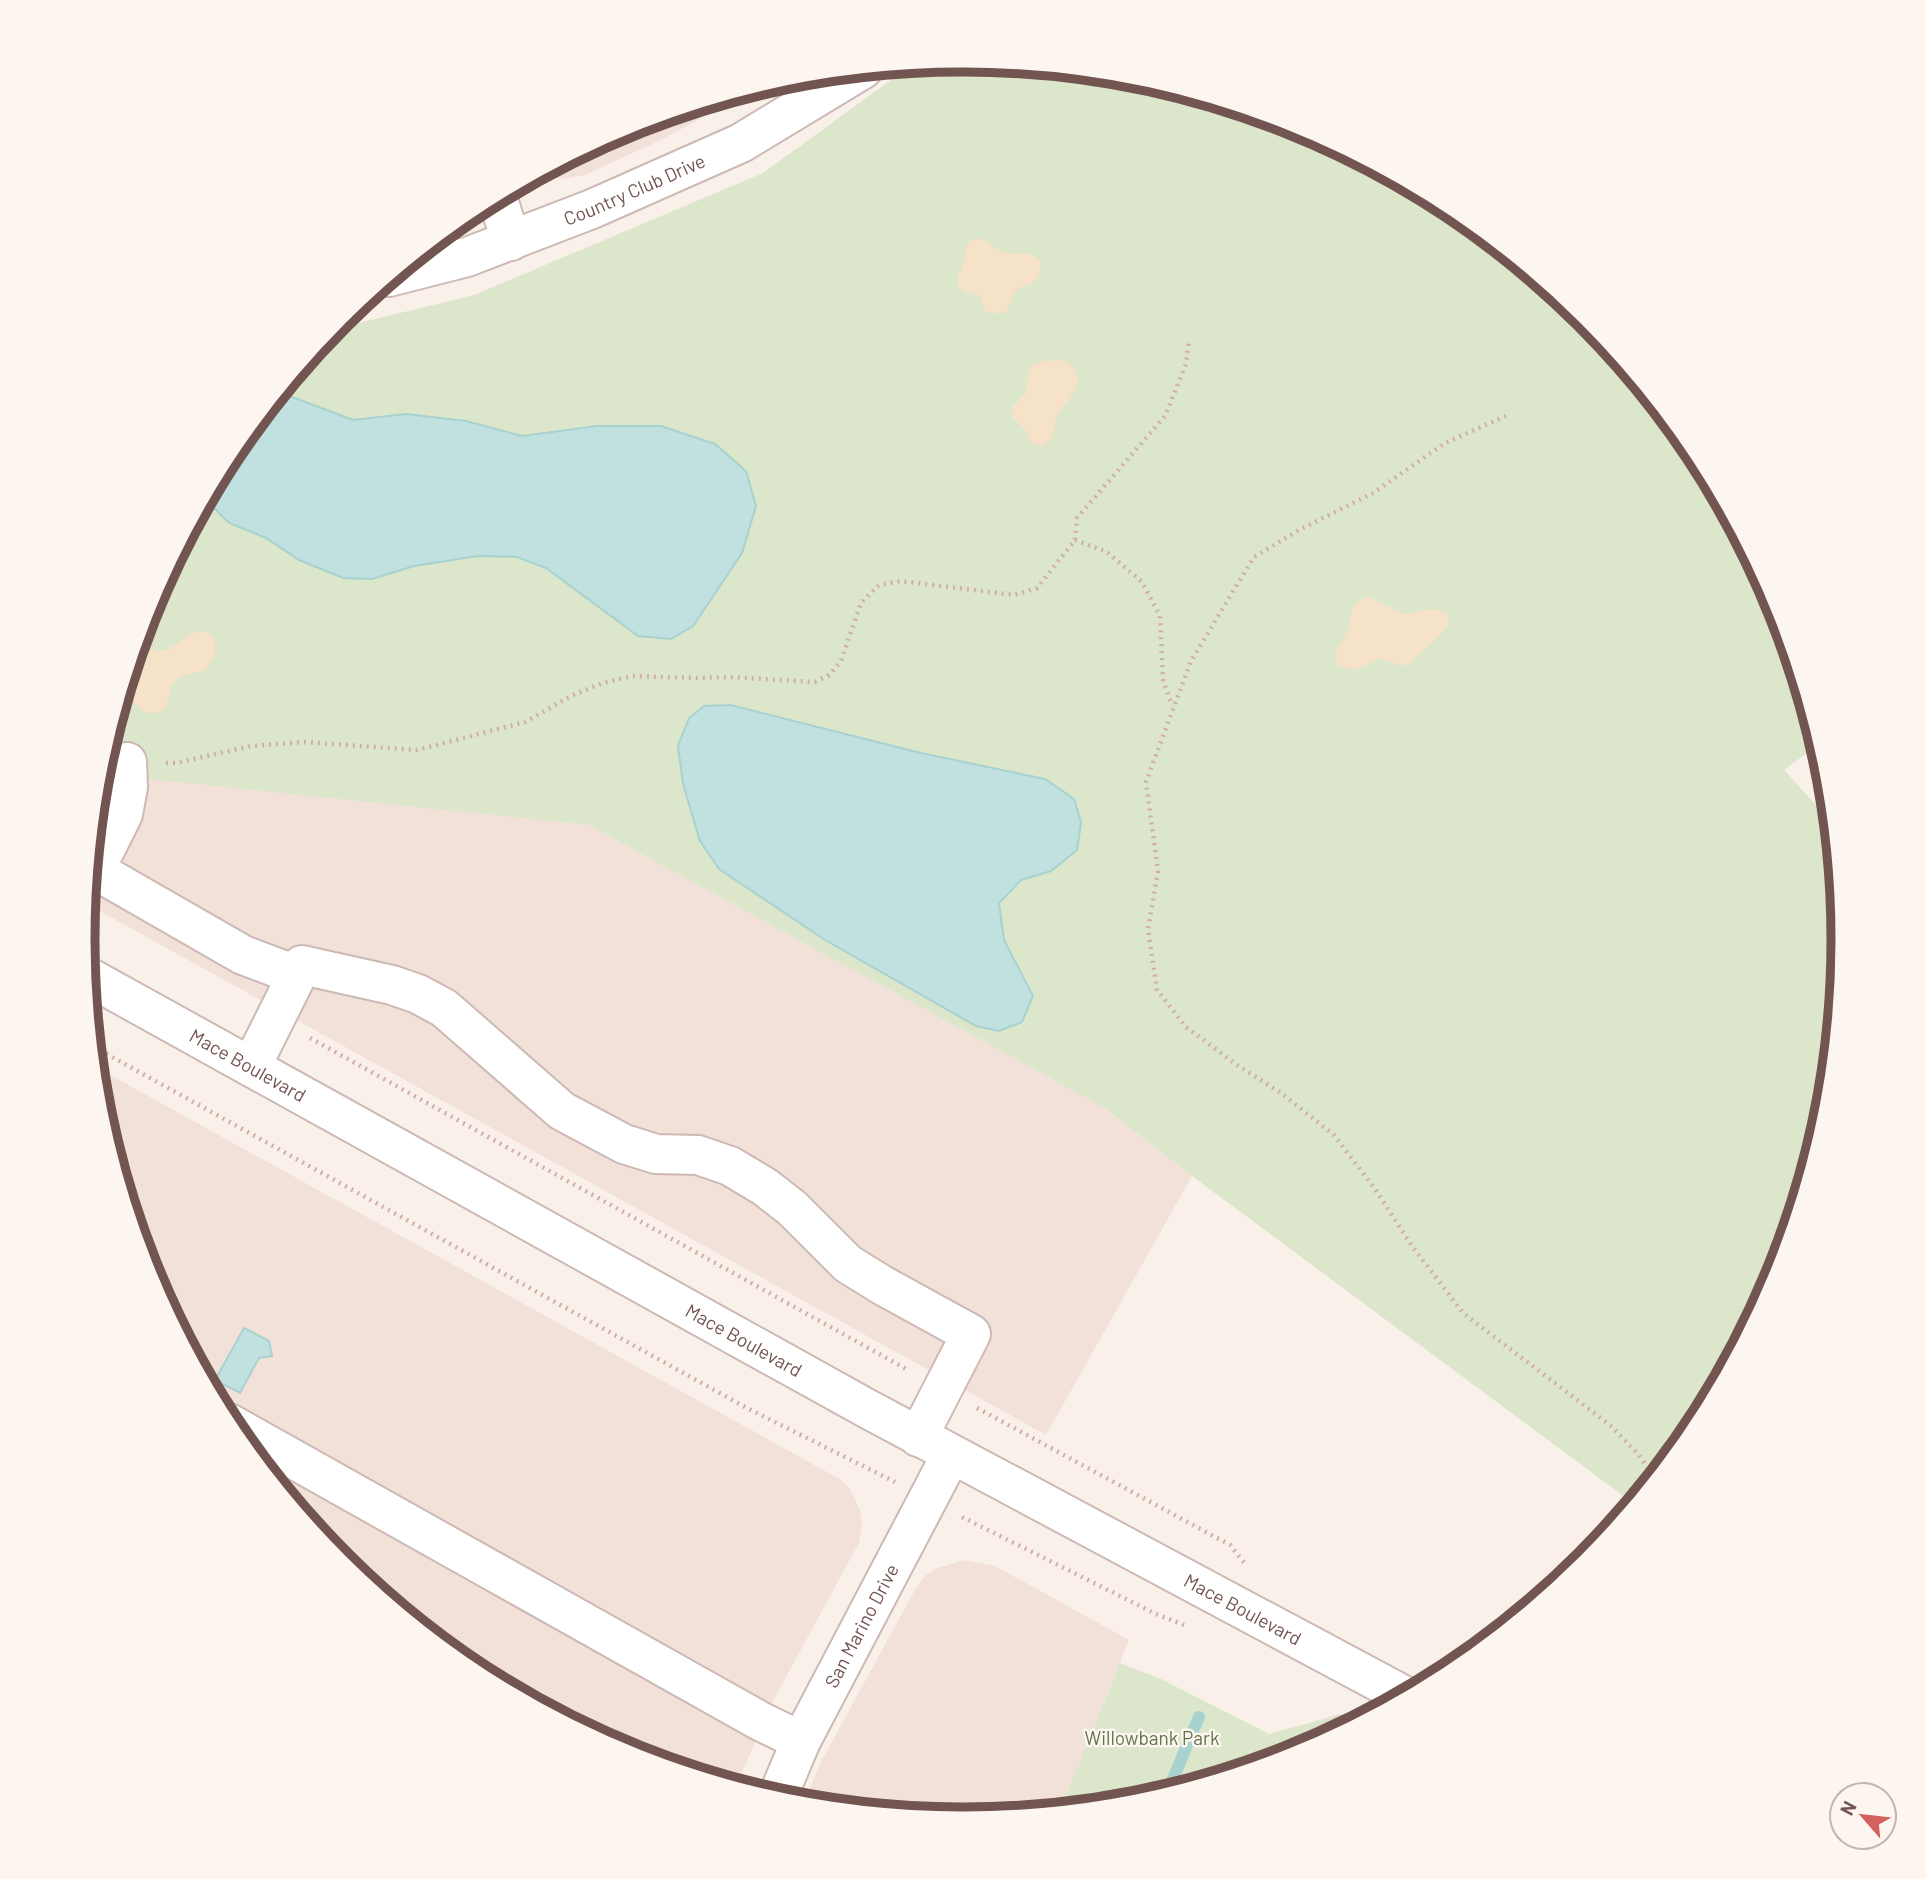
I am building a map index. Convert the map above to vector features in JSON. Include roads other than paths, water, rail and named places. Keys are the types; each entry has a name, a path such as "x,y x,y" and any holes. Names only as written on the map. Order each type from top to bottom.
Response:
{"street":[{"name":"Country Club Drive","path":"408,273 467,257 592,209 741,143 845,80"},
{"path":"500,206 511,241"},
{"path":"99,861 123,814 128,787 127,762"},
{"path":"98,872 243,955 296,975"},
{"path":"251,1067 302,965 355,976 418,994 444,1008 562,1111 624,1144 656,1154 698,1155 730,1166 792,1208 848,1264 971,1334 918,1437"},
{"name":"Mace Boulevard","path":"96,981 918,1437 1396,1691"},
{"path":"251,1435 747,1714 801,1741"},
{"name":"San Marino Drive","path":"781,1788 801,1741 951,1455"}],"water":[{"path":"288,395 353,420 406,414 466,421 522,436 597,426 661,426 715,444 746,471 756,506 742,553 693,626 671,639 638,636 546,568 517,557 478,556 414,566 372,579 343,578 299,560 266,538 229,523 212,506 241,457"},
{"path":"730,705 921,753 1045,779 1074,799 1081,822 1077,850 1051,871 1021,880 999,903 1004,940 1033,996 1022,1022 999,1031 976,1026 825,940 719,869 700,841 683,784 678,746 689,718 704,706"},
{"path":"244,1328 269,1341 272,1356 259,1358 240,1393 216,1379"}],"waterway":[{"path":"1172,1782 1199,1717"}],"park label":[{"name":"Willowbank Park","path":"1152,1738"}]}
